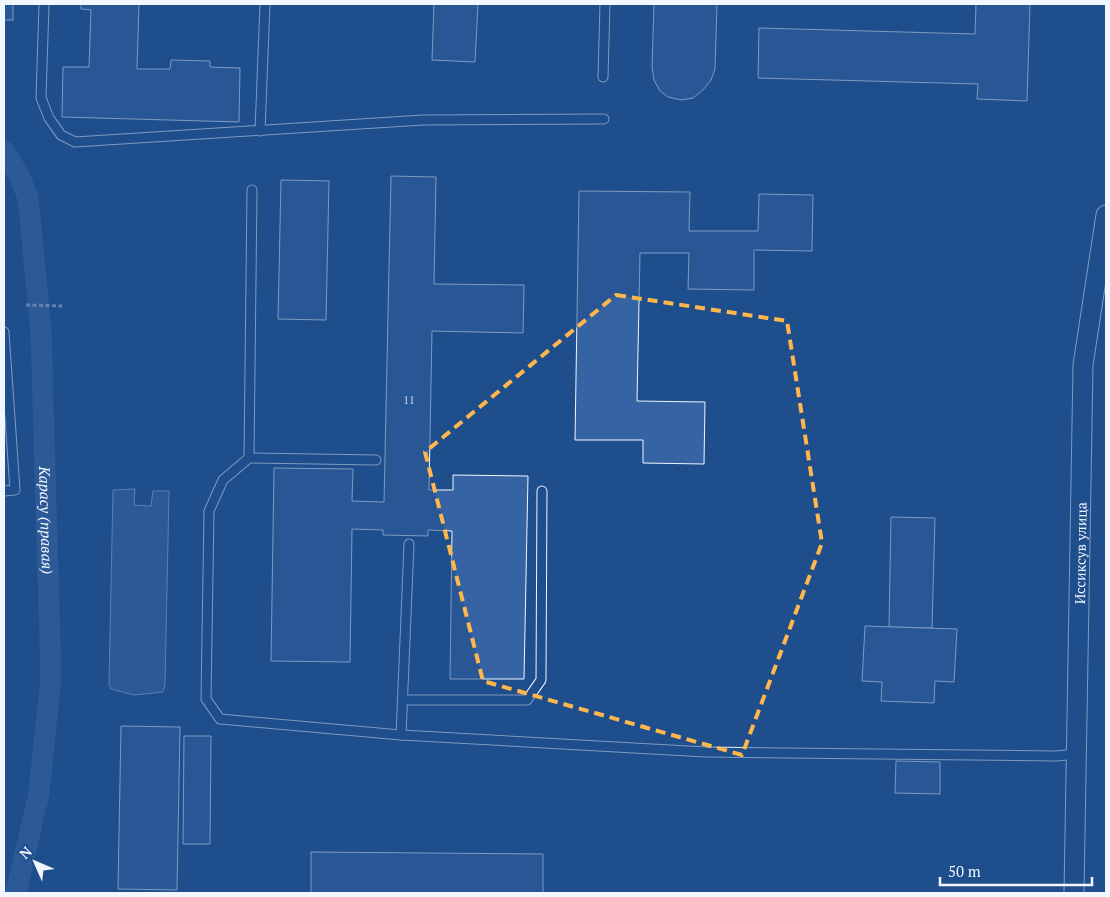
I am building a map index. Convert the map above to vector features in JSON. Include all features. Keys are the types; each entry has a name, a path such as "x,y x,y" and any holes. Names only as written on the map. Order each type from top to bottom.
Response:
{"street":[{"name":"Иссиксув улица","path":"1074,893 1083,365 1106,215"}],"lane":[{"path":"44,4 41,98 49,118 61,135 75,142 423,120 604,120"},
{"path":"260,130 265,4"},
{"path":"603,77 605,4"},
{"path":"249,458 252,190"},
{"path":"4,332 15,490 4,491"},
{"path":"376,460 249,458 223,480 209,511 206,699 220,719 401,735 706,752 1056,756 1076,754"},
{"path":"403,700 527,700 540,680 542,491"},
{"path":"401,735 409,544"}],"path":[{"path":"26,305 62,306"}],"highlighted area":[{"path":"616,295 787,321 822,543 742,755 483,681 425,452"}],"water":[{"path":"135,489 134,505 151,506 153,491 169,491 165,685 163,692 134,695 111,689 109,684 113,490"}],"building":[{"path":"4,4 13,4 13,20 4,20"},
{"path":"81,4 139,4 137,69 170,69 171,60 210,61 210,67 240,68 239,122 62,117 63,67 89,67 91,10 81,9"},
{"path":"434,4 478,4 475,62 432,60"},
{"path":"654,4 717,4 715,69 711,80 693,98 681,100 668,97 660,91 654,80 652,67"},
{"path":"976,4 1030,4 1027,101 977,99 978,84 758,78 759,28 975,34"},
{"path":"391,176 436,177 434,284 524,285 523,333 432,331 429,490 453,490 453,475 528,476 524,679 450,679 452,531 428,530 428,536 383,535 383,530 352,529 350,662 271,661 274,468 353,469 352,501 384,502"},
{"path":"281,180 329,181 326,320 278,319"},
{"path":"579,191 690,192 689,231 758,231 759,194 813,195 812,251 754,250 754,290 688,289 689,253 640,253 637,401 705,402 704,464 643,463 643,440 575,440"},
{"path":"891,517 935,518 932,628 889,627"},
{"path":"865,626 957,629 954,682 935,681 934,703 881,701 882,682 862,681"},
{"path":"121,726 180,727 177,890 118,889"},
{"path":"184,736 211,736 210,844 183,844"},
{"path":"896,761 940,762 940,794 895,793"},
{"path":"311,852 543,854 543,893 311,893"}],"waterway":[{"name":"Карасу (правая)","path":"4,151 19,175 28,198 41,331 51,676 39,793 16,893"}]}
